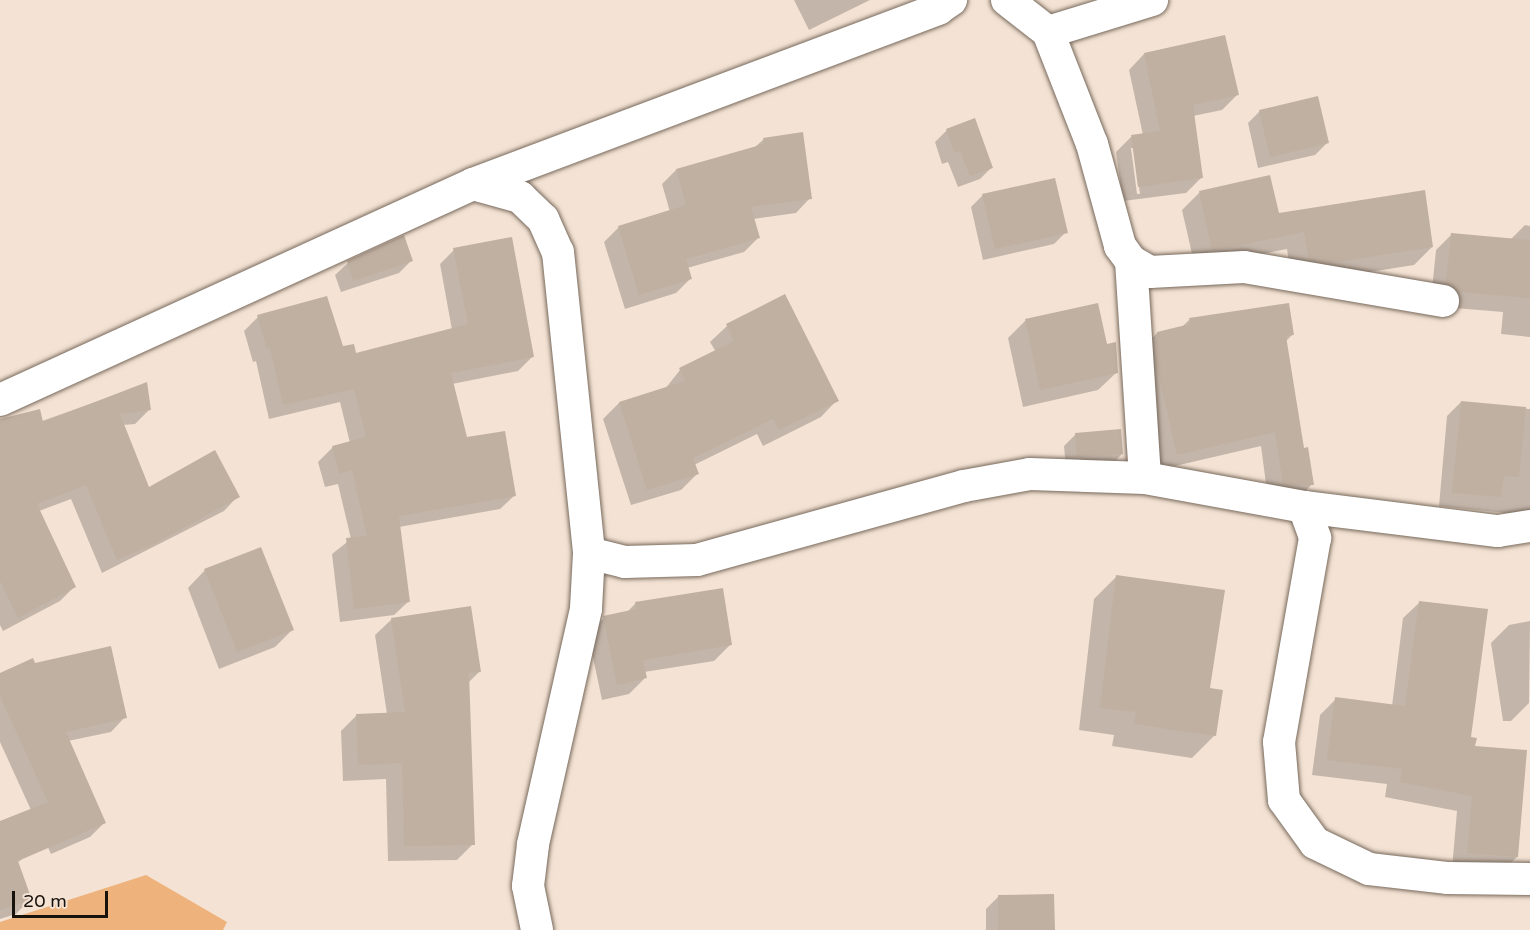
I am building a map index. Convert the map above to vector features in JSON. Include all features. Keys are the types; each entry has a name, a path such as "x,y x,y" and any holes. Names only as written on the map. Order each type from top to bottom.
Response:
{"street":[{"path":"0,400 473,184 938,9 951,0"},
{"path":"1007,0 1048,32 1092,144 1120,246 1131,261 1150,272 1244,267 1443,302"},
{"path":"1048,32 1152,0"},
{"path":"473,184 520,197 543,219 558,252 589,553 586,609 533,845 528,886 537,930"},
{"path":"1131,261 1145,478"},
{"path":"589,553 624,562 697,560 964,486 1030,474 1145,478 1304,507 1498,531 1530,526"},
{"path":"1304,507 1315,538 1279,742 1284,800 1316,843 1369,869 1448,878 1530,879"}],"shaded area":[{"path":"146,875 227,922 223,930 0,930 0,922"}],"building":[{"path":"1225,35 1239,95 1193,105 1203,178 1138,187 1131,135 1160,131 1144,53"},
{"path":"1318,96 1329,143 1270,157 1259,110"},
{"path":"975,118 993,168 970,176 960,151 954,153 946,129"},
{"path":"803,132 812,199 751,207 760,238 686,259 692,279 639,295 618,226 686,205 676,169 764,144 763,138"},
{"path":"1270,175 1279,213 1425,190 1433,247 1330,263 1309,260 1304,232 1212,251 1199,191"},
{"path":"1055,178 1068,233 995,249 982,194"},
{"path":"1451,233 1530,240 1530,298 1458,292 1446,283"},
{"path":"404,235 413,261 353,281 347,261"},
{"path":"512,237 534,357 451,373 467,437 505,431 516,496 399,516 410,602 354,609 346,538 367,536 352,470 339,474 332,446 366,437 354,389 283,405 270,348 267,349 257,315 327,296 343,346 354,344 356,353 468,324 453,248"},
{"path":"785,294 839,401 779,430 773,419 693,458 699,474 647,490 619,402 685,381 679,368 734,341 726,324"},
{"path":"1098,303 1107,344 1116,342 1118,373 1040,390 1025,319"},
{"path":"1289,303 1294,335 1286,336 1304,448 1308,447 1314,485 1283,485 1275,432 1177,455 1156,363 1157,332 1190,324 1189,318"},
{"path":"147,382 151,410 120,414 149,487 215,450 240,497 152,545 117,560 86,485 37,504 76,587 18,618 0,581 0,419 40,409 43,422"},
{"path":"1461,401 1526,407 1519,477 1504,476 1501,497 1452,493"},
{"path":"1121,429 1123,454 1077,457 1075,433"},
{"path":"261,547 294,630 237,652 204,569"},
{"path":"1116,575 1225,590 1210,688 1223,690 1216,736 1134,724 1136,712 1100,708"},
{"path":"723,588 732,645 643,660 647,678 617,685 603,616 636,609 635,602"},
{"path":"1419,601 1488,609 1471,737 1477,738 1475,746 1527,750 1518,857 1467,853 1472,796 1400,782 1402,769 1327,760 1335,697 1405,706"},
{"path":"471,606 481,672 469,673 475,845 404,846 402,763 358,765 356,714 405,712 391,618"},
{"path":"111,646 127,718 66,732 106,823 18,861 32,900 0,910 0,821 48,802 0,696 0,673 33,658 35,663"},
{"path":"1054,894 1055,930 998,930 998,895"}]}
